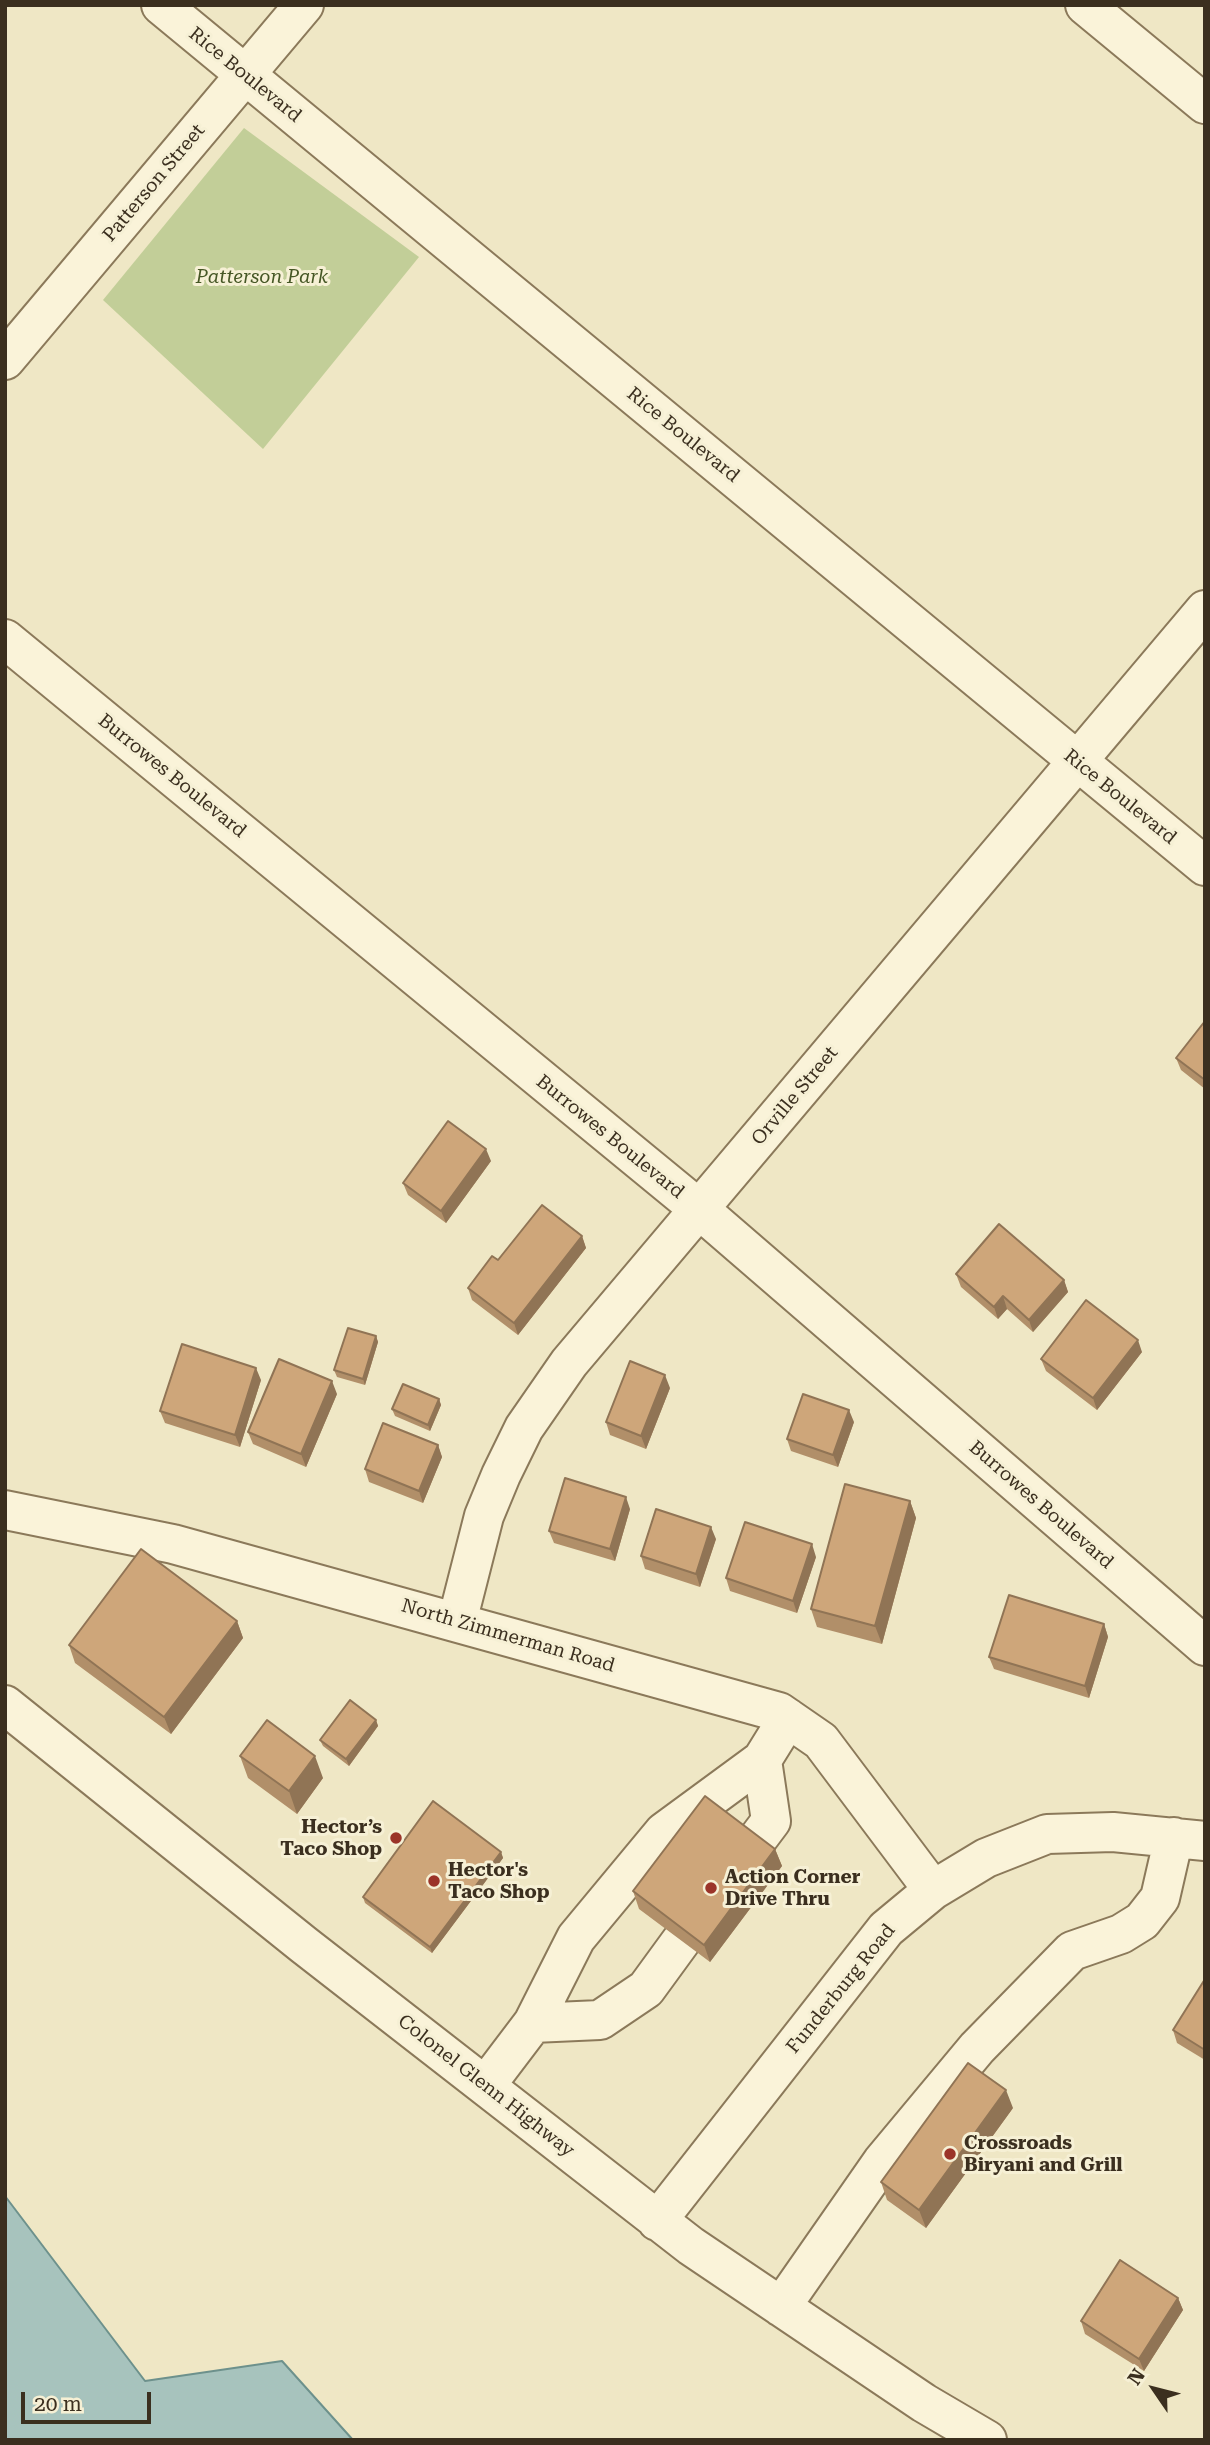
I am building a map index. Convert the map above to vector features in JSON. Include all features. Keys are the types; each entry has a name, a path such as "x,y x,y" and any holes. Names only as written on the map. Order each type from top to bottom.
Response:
{"street":[{"name":"Rice Boulevard","path":"161,5 1205,866"},
{"name":"Patterson Street","path":"5,360 304,5"},
{"path":"1085,5 1205,104"},
{"name":"Orville Street","path":"457,1622 484,1516 500,1475 524,1428 569,1363 1205,610"},
{"name":"Burrowes Boulevard","path":"5,639 699,1209 1205,1646"},
{"name":"North Zimmerman Road","path":"5,1510 173,1544 779,1712 821,1741 933,1890"},
{"name":"Colonel Glenn Highway","path":"5,1705 304,1945 657,2221 924,2403 987,2440"},
{"path":"486,2085 533,2023 576,1937 664,1832 762,1760 788,1718"},
{"path":"753,1845 771,1821 762,1760"},
{"name":"Funderburg Road","path":"657,2221 886,1929 933,1890 986,1858 1047,1835 1113,1832 1189,1839"},
{"path":"781,2307 882,2162 977,2048 1072,1951 1121,1934 1142,1920 1160,1898 1189,1839"},
{"path":"533,2023 600,2020 646,1989 681,1941"}],"green space":[{"name":"Patterson Park","path":"244,128 419,257 263,449 103,300"}],"water":[{"path":"5,2196 145,2381 282,2361 353,2440 5,2440"}],"building":[{"path":"1205,1021 1205,1080 1176,1058"},
{"path":"448,1121 486,1149 441,1211 403,1183"},
{"path":"542,1205 582,1236 514,1323 468,1288 492,1256 498,1260"},
{"path":"999,1224 1064,1280 1029,1320 1003,1296 994,1307 956,1274"},
{"path":"1086,1300 1138,1340 1093,1398 1041,1359"},
{"path":"348,1328 376,1336 363,1379 334,1370"},
{"path":"182,1344 256,1368 235,1435 160,1411"},
{"path":"279,1359 332,1381 301,1454 248,1432"},
{"path":"630,1361 665,1375 641,1436 606,1422"},
{"path":"403,1384 439,1399 428,1425 392,1409"},
{"path":"803,1394 849,1410 833,1455 787,1439"},
{"path":"383,1423 438,1445 419,1491 365,1469"},
{"path":"565,1478 626,1497 610,1549 549,1531"},
{"path":"845,1484 910,1501 875,1626 811,1609"},
{"path":"656,1509 711,1527 696,1574 641,1556"},
{"path":"745,1522 812,1544 793,1601 726,1578"},
{"path":"141,1549 237,1621 164,1717 69,1645"},
{"path":"1009,1595 1104,1624 1085,1686 989,1657"},
{"path":"350,1700 376,1720 346,1759 320,1740"},
{"path":"267,1720 315,1756 289,1791 240,1756"},
{"path":"705,1796 775,1849 704,1945 633,1891"},
{"name":"Hector's Taco Shop","path":"433,1801 501,1852 430,1947 363,1897"},
{"path":"1205,1979 1205,2050 1173,2030"},
{"name":"Crossroads Biryani and Grill","path":"968,2063 1006,2090 919,2210 881,2182"},
{"path":"1120,2260 1178,2298 1139,2359 1081,2321"}],"place":[{"name":"Hector’s Taco Shop","path":"396,1838"},
{"name":"Hector's Taco Shop","path":"434,1881"},
{"name":"Action Corner Drive Thru","path":"711,1888"},
{"name":"Crossroads Biryani and Grill","path":"950,2154"}]}
